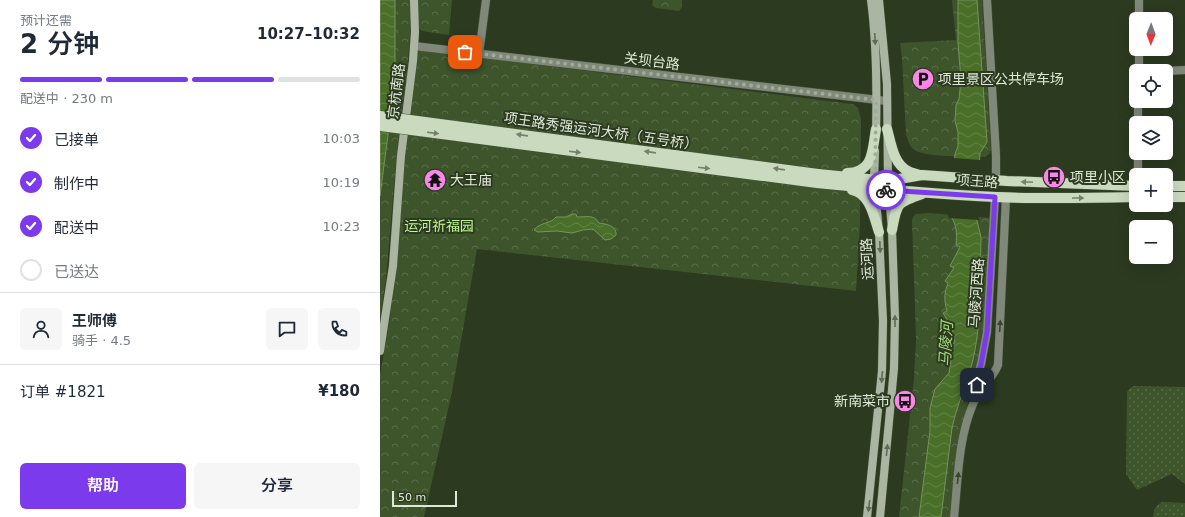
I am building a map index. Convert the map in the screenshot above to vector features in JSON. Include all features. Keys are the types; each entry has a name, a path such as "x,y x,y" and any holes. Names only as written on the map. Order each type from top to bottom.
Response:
{"main road":[{"name":"项王路秀强运河大桥（五号桥）","path":"380,116 821,179"},
{"name":"项王路秀强运河大桥（五号桥）","path":"380,126 821,179"},
{"path":"821,179 858,172 865,168 870,160 876,129"},
{"path":"887,129 895,156 899,163 908,171 922,175"},
{"name":"项王路","path":"888,186 922,175 1129,186"},
{"name":"项王路","path":"821,179 888,186 927,192 995,197 1129,198"},
{"path":"821,179 857,191 863,195 868,201 879,232"},
{"path":"1173,186 1185,186"},
{"path":"892,230 898,205 904,200 927,192"},
{"path":"1173,197 1185,197"}],"street":[{"name":"京杭南路","path":"380,351 393,266 402,156 414,46 414,0"},
{"path":"479,54 486,0"},
{"name":"运河路","path":"867,517 882,371 883,321 879,232 875,185 875,36 871,0"},
{"name":"运河路","path":"879,0 884,46 887,101 888,186 892,230 895,318 894,368 880,517"},
{"path":"987,0 996,180"},
{"path":"1139,0 1139,12"},
{"name":"关坝台路","path":"414,46 887,101"},
{"path":"1173,71 1185,70"},
{"name":"马陵河西路","path":"982,387 977,385 976,381 987,332 995,197"},
{"name":"马陵河西路","path":"954,517 962,442 965,428 972,406 982,387 995,372 998,365 1006,197"}],"green space":[{"path":"395,0 410,0 410,33 407,72 397,151 386,278 380,319 380,196 395,81"},
{"path":"418,0 452,0 449,35 422,31 418,27"},
{"path":"653,0 682,0 682,7 679,11 656,8 652,5"},
{"path":"952,0 982,0 991,150 985,157 948,156 918,152 913,149 906,135 900,43 956,40"},
{"name":"运河祈福园","path":"420,50 853,104 858,108 861,119 860,223 856,291 477,249 452,392 424,517 380,517 380,375 390,318 397,256 405,146 416,55"},
{"path":"929,213 992,218 984,331 979,361 960,434 956,456 950,517 899,517 914,378 916,339 912,221 916,214"},
{"path":"1134,386 1185,387 1185,484 1172,474 1137,490 1126,474 1127,392"},
{"path":"1162,502 1185,503 1185,517 1153,517 1155,508"}],"water":[{"path":"380,0 395,0 395,81 380,196"},
{"path":"958,0 977,0 987,142 980,153 976,217 981,237 980,287 969,291 968,299 970,304 980,309 973,358 952,428 941,517 919,517 930,431 930,408 935,389 949,373 952,354 951,344 955,343 951,326 943,313 947,311 945,297 948,283 945,281 954,268 950,266 960,247 956,245 956,229 950,215 955,154 958,146 958,132 955,121 956,105 959,99 961,80 958,43"},
{"path":"576,214 577,217 595,218 599,223 608,225 615,229 616,235 611,239 605,240 593,229 572,233 557,231 538,232 534,230 536,227 551,221 556,217 566,217"}],"pier":[{"path":"953,158 980,160 981,173 978,217 980,220 949,218 948,216"}],"way so far":[{"path":"465,52 876,100 874,180 875,189 886,190"}],"place":[{"name":"项里景区公共停车场","path":"923,79"},
{"name":"项里小区","path":"1054,177"},
{"name":"大王庙","path":"435,180"},
{"name":"新南菜市","path":"905,401"}],"route":[{"path":"886,190 995,197 994,237 991,254 987,332 976,381 977,385"}],"water label":[{"name":"马陵河","path":"946,344"}]}
